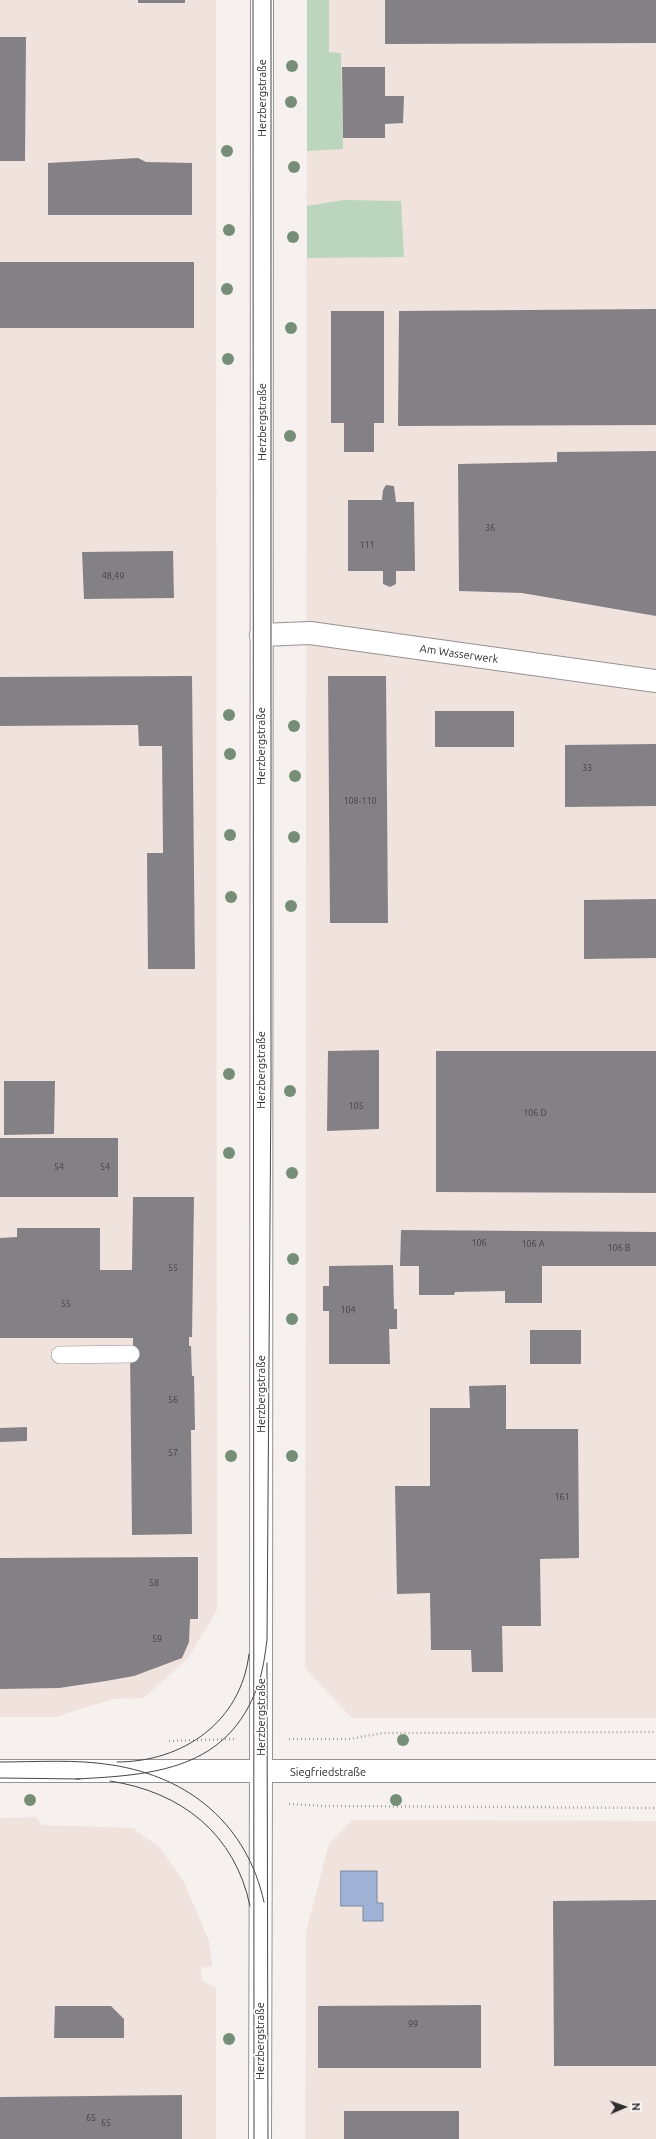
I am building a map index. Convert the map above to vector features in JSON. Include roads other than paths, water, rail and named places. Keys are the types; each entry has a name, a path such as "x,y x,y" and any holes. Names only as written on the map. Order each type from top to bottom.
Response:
{"street":[{"name":"Herzbergstraße","path":"260,2139 262,0"},
{"name":"Am Wasserwerk","path":"261,635 310,633 656,681"},
{"name":"Siegfriedstraße","path":"0,1771 261,1772 656,1770"}],"lane":[{"path":"60,1355 131,1354"}],"water":[{"path":"341,1871 377,1871 377,1903 383,1903 383,1921 363,1921 363,1906 341,1906"}],"tram line":[{"path":"253,0 254,2139"},
{"path":"76,1779 133,1775 160,1770 185,1762 208,1751 228,1735 245,1713 260,1679 267,1640 271,1079 271,0"},
{"path":"117,1762 141,1760 164,1755 186,1746 205,1734 221,1718 234,1700 244,1678 249,1654"},
{"path":"267,1663 268,2139"},
{"path":"0,1762 70,1761 112,1765 140,1771 166,1781 190,1793 211,1809 229,1828 244,1850 256,1874 264,1902"},
{"path":"0,1778 80,1779"},
{"path":"110,1781 136,1787 160,1795 182,1806 201,1821 218,1838 232,1858 243,1880 250,1906"}]}
